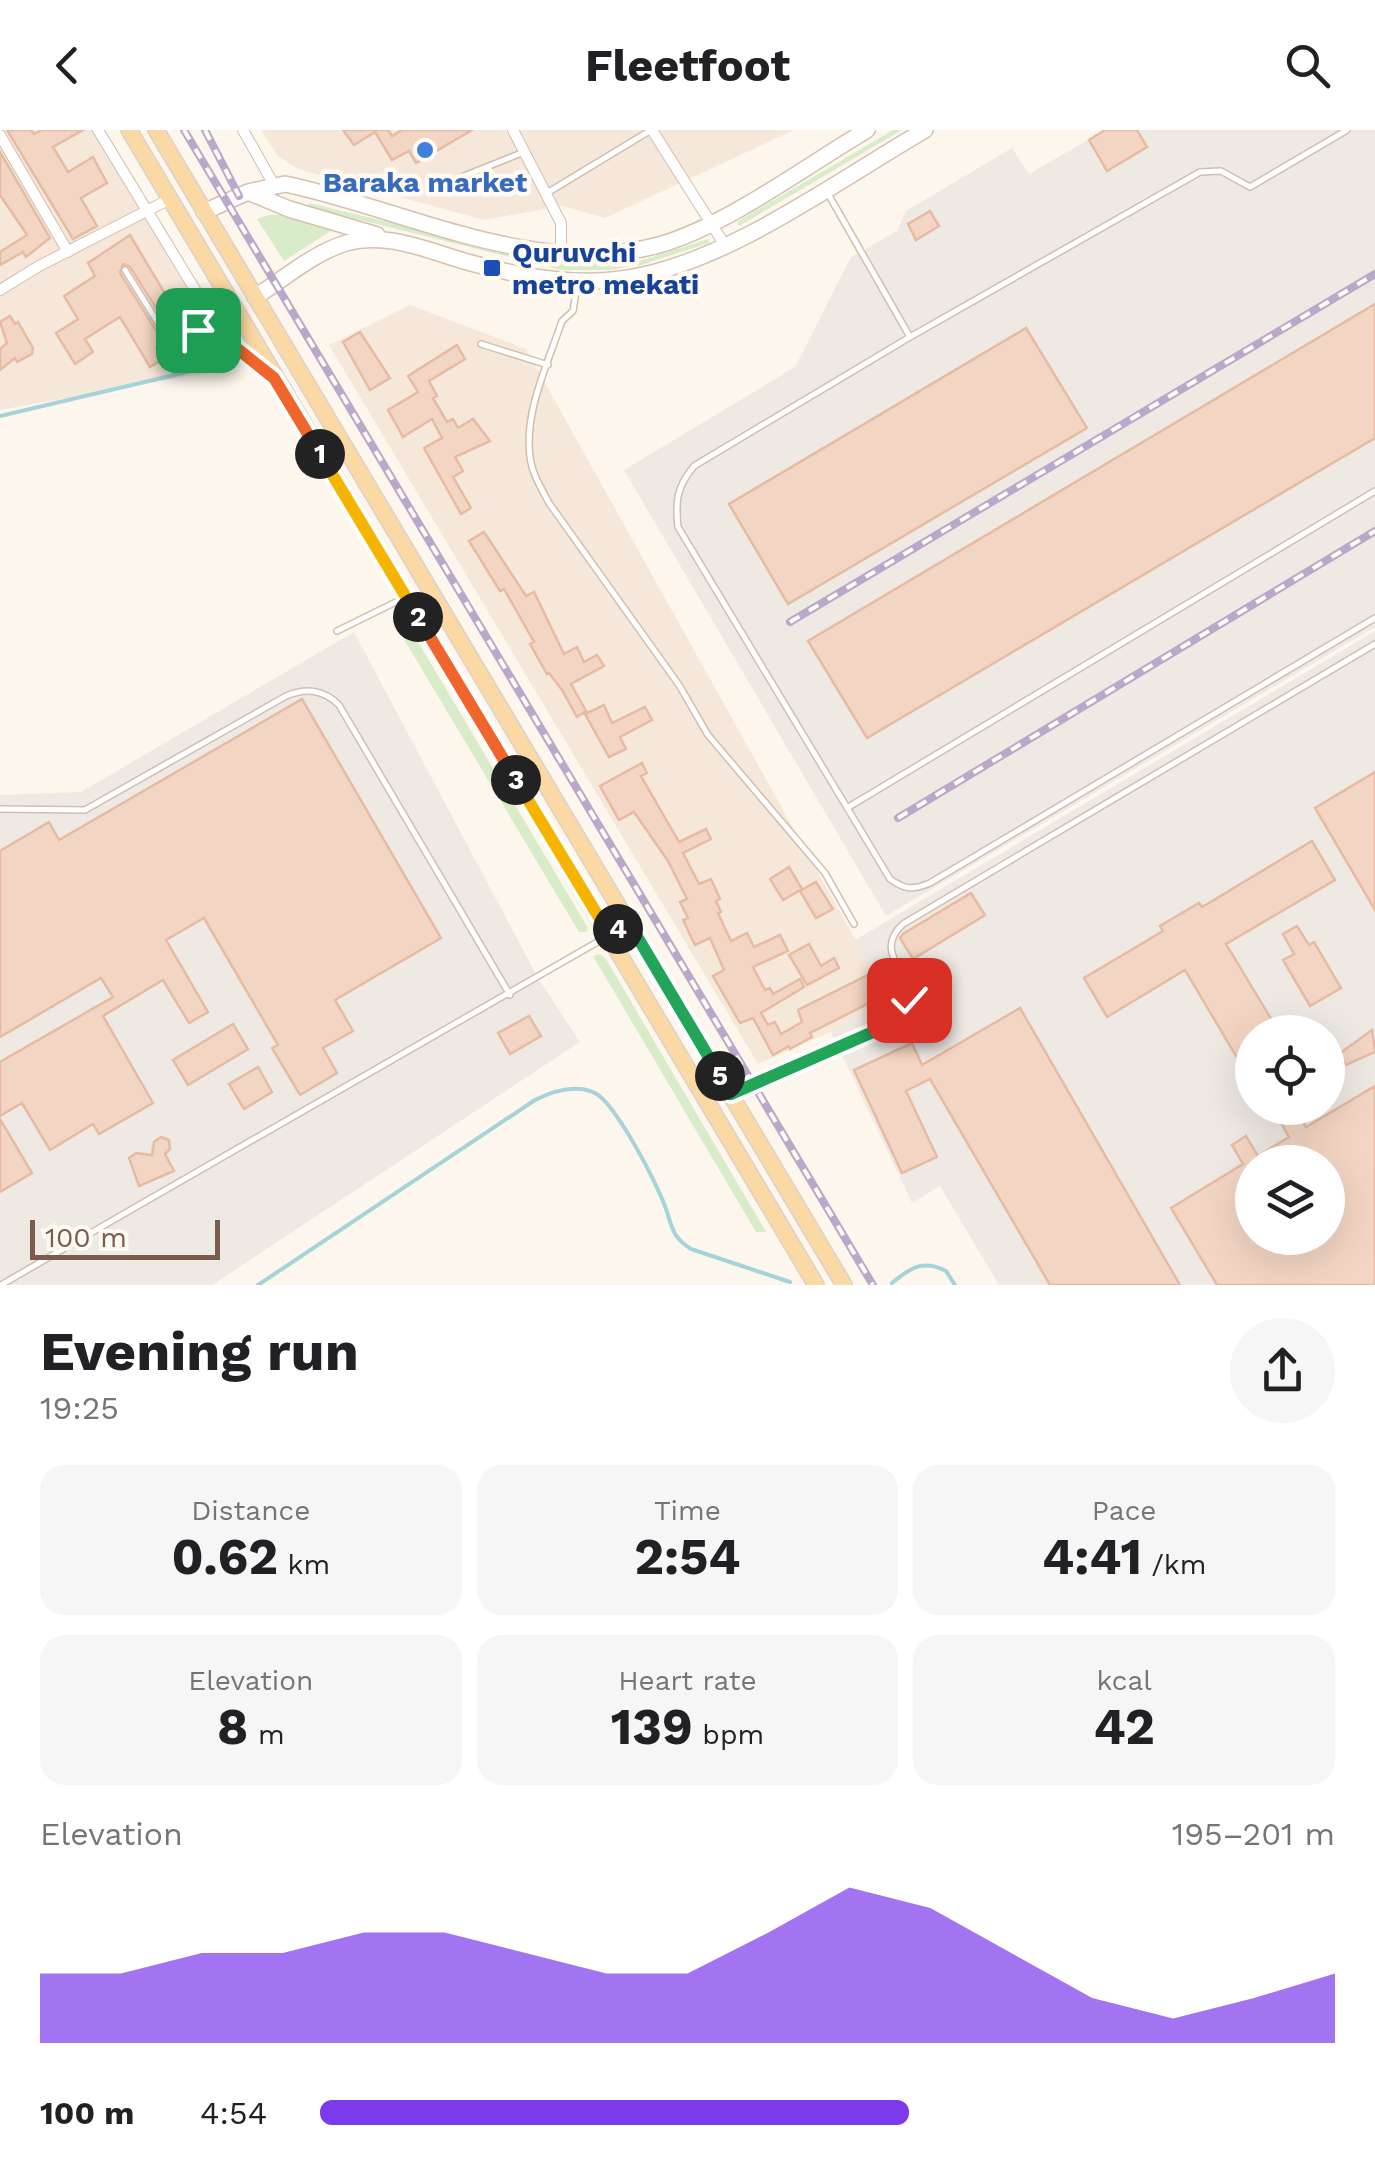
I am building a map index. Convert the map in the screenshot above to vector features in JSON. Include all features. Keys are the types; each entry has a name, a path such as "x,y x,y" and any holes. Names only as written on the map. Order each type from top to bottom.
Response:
{"main road":[{"path":"128,130 816,1285"},
{"path":"156,130 844,1285"},
{"path":"182,225 204,212"},
{"path":"233,310 255,296"},
{"path":"786,1234 807,1222"}],"street":[{"path":"98,130 225,339 274,378"},
{"path":"243,130 274,185"},
{"path":"513,130 561,223 560,252"},
{"path":"652,130 726,247"},
{"path":"204,212 274,185 300,187 480,237 560,252 628,251 660,244 713,222 867,130"},
{"path":"248,192 289,209 492,268 578,282 654,274 726,247 925,130"},
{"path":"0,135 68,252"},
{"path":"0,290 170,199"},
{"path":"255,296 337,246 392,239"}],"lane":[{"path":"547,194 652,130"},
{"path":"1347,130 1250,187 1221,171 1200,172 910,337 694,466 675,499 678,526 890,879 902,888 914,890 1375,618"},
{"path":"429,190 524,152"},
{"path":"825,188 910,337"},
{"path":"125,270 170,342 214,321"},
{"path":"578,282 573,311 562,322 531,418 528,444 532,470 549,502 679,684 708,735 825,874 854,924"},
{"path":"481,344 548,365"},
{"path":"847,808 1375,491"},
{"path":"337,631 406,598"},
{"path":"731,1094 901,1017 909,993 890,950 892,936 903,924 1375,644"},
{"path":"0,810 85,810 286,696 308,690 322,693 339,705 510,995"},
{"path":"1,1285 629,923"}],"shaded area":[{"path":"0,130 93,130 234,368 0,410"},
{"path":"261,130 794,130 605,218 562,206 484,220 298,169 277,155"},
{"path":"1105,130 1375,130 1375,627 886,916 624,470 795,367 851,257 897,231 906,211 1012,148 1029,174"},
{"path":"410,305 526,349 892,1005 758,1064 329,345"},
{"path":"1375,631 1375,1285 999,1285 940,1186 912,1203 831,1032 892,1005 855,940"},
{"path":"354,632 538,978 580,1042 212,1285 0,1285 0,795 81,792"}],"green space":[{"path":"893,130 902,130 739,226 737,222"},
{"path":"309,203 563,264 640,261 708,239 709,243 641,265 562,270 308,207"},
{"path":"285,215 332,230 284,261 257,219"},
{"path":"408,625 588,928 586,932 579,932 399,631"},
{"path":"600,954 766,1232 756,1232 593,956"}],"building":[{"path":"7,130 31,130 34,134 42,130 83,130 53,147 68,172 93,157 107,183 81,198 97,226 73,239"},
{"path":"343,130 388,130 392,136 402,130 472,130 416,163 409,151 392,160 375,132 354,145"},
{"path":"1105,130 1137,130 1147,147 1107,171 1089,140"},
{"path":"0,152 50,238 26,257 23,252 0,265 0,252 27,235 0,195"},
{"path":"930,211 939,226 916,240 908,224"},
{"path":"130,235 186,329 173,335 130,267 123,264 120,273 164,343 156,348 163,359 150,367 120,317 85,339 93,352 75,364 56,333 78,319 64,296 95,276 88,263"},
{"path":"1375,304 1375,438 867,738 808,641"},
{"path":"10,316 15,324 18,322 33,348 32,354 17,362 15,358 0,370 0,349 7,343 0,322"},
{"path":"1026,328 1087,428 788,604 729,504"},
{"path":"360,332 390,378 370,390 343,342"},
{"path":"457,345 465,359 429,381 437,396 433,398 447,422 453,419 458,428 473,419 490,441 455,457 463,471 453,477 471,508 461,514 424,448 442,438 432,419 403,437 388,410 418,392 408,376"},
{"path":"484,532 526,596 534,592 564,654 577,647 584,662 597,655 604,666 571,684 586,711 577,717 562,690 547,674 504,589 500,591 469,541"},
{"path":"302,699 441,938 335,1000 353,1031 323,1048 337,1073 300,1095 272,1048 278,1045 204,918 166,940 208,1012 189,1023 163,980 103,1016 153,1103 99,1134 93,1124 50,1150 22,1103 0,1116 0,1062 113,997 101,978 0,1037 0,851 49,822 59,840"},
{"path":"604,705 612,723 645,707 652,720 620,737 626,749 609,757 585,714"},
{"path":"642,763 647,773 641,776 679,842 706,829 711,839 683,853 699,884 711,879 720,899 716,901 721,912 718,913 731,941 747,933 754,947 780,935 788,951 753,967 765,990 770,988 773,994 800,979 804,987 761,1013 768,1025 775,1022 781,1034 802,1022 798,1010 868,975 879,998 773,1055 753,1018 740,1023 713,976 724,970 710,938 695,945 683,920 688,918 680,902 687,899 668,861 634,812 619,820 600,786"},
{"path":"1375,772 1375,910 1315,808"},
{"path":"1312,841 1335,880 1226,944 1269,1015 1235,1015 1235,1054 1185,970 1107,1017 1084,978 1163,931 1160,926 1199,903 1202,907"},
{"path":"789,867 802,889 783,900 770,879"},
{"path":"816,882 833,909 816,918 800,891"},
{"path":"971,893 985,915 913,959 900,938 903,934"},
{"path":"1297,926 1309,945 1314,942 1341,988 1310,1006 1283,960 1294,954 1283,934"},
{"path":"809,944 821,966 834,958 839,968 807,985 789,955"},
{"path":"1020,1008 1180,1285 1050,1285 930,1079 906,1091 937,1157 902,1173 854,1070 912,1043 922,1065"},
{"path":"529,1016 541,1036 510,1054 498,1033"},
{"path":"233,1024 248,1049 188,1085 173,1060"},
{"path":"1372,1030 1375,1052 1346,1065 1345,1050"},
{"path":"258,1067 272,1092 244,1109 229,1084"},
{"path":"1375,1086 1375,1285 1217,1285 1171,1208 1235,1169 1235,1255 1345,1255 1345,1145 1276,1145 1289,1137 1282,1125 1345,1125 1345,1104"},
{"path":"0,1119 32,1173 0,1192"},
{"path":"1246,1136 1251,1145 1235,1145 1235,1150 1232,1145"},
{"path":"161,1137 169,1140 170,1149 165,1154 174,1171 139,1186 129,1158 136,1153 152,1155 154,1142"}],"waterway":[{"path":"0,416 217,365"},
{"path":"258,1285 535,1100 572,1089 595,1093 614,1113 647,1167 681,1241 691,1249 790,1282"},
{"path":"892,1283 911,1269 930,1266 946,1271 955,1285"}],"railway":[{"path":"184,130 873,1285"},
{"path":"205,130 239,196"},
{"path":"790,622 1375,274"},
{"path":"898,818 1375,531"}],"place":[{"name":"Baraka market","path":"425,150"},
{"name":"Quruvchi metro mekati","path":"492,268"}],"route":[{"path":"198,330 214,321 225,339 274,378 609,934 629,923 731,1094 889,1025 901,1017 909,1000"}]}
